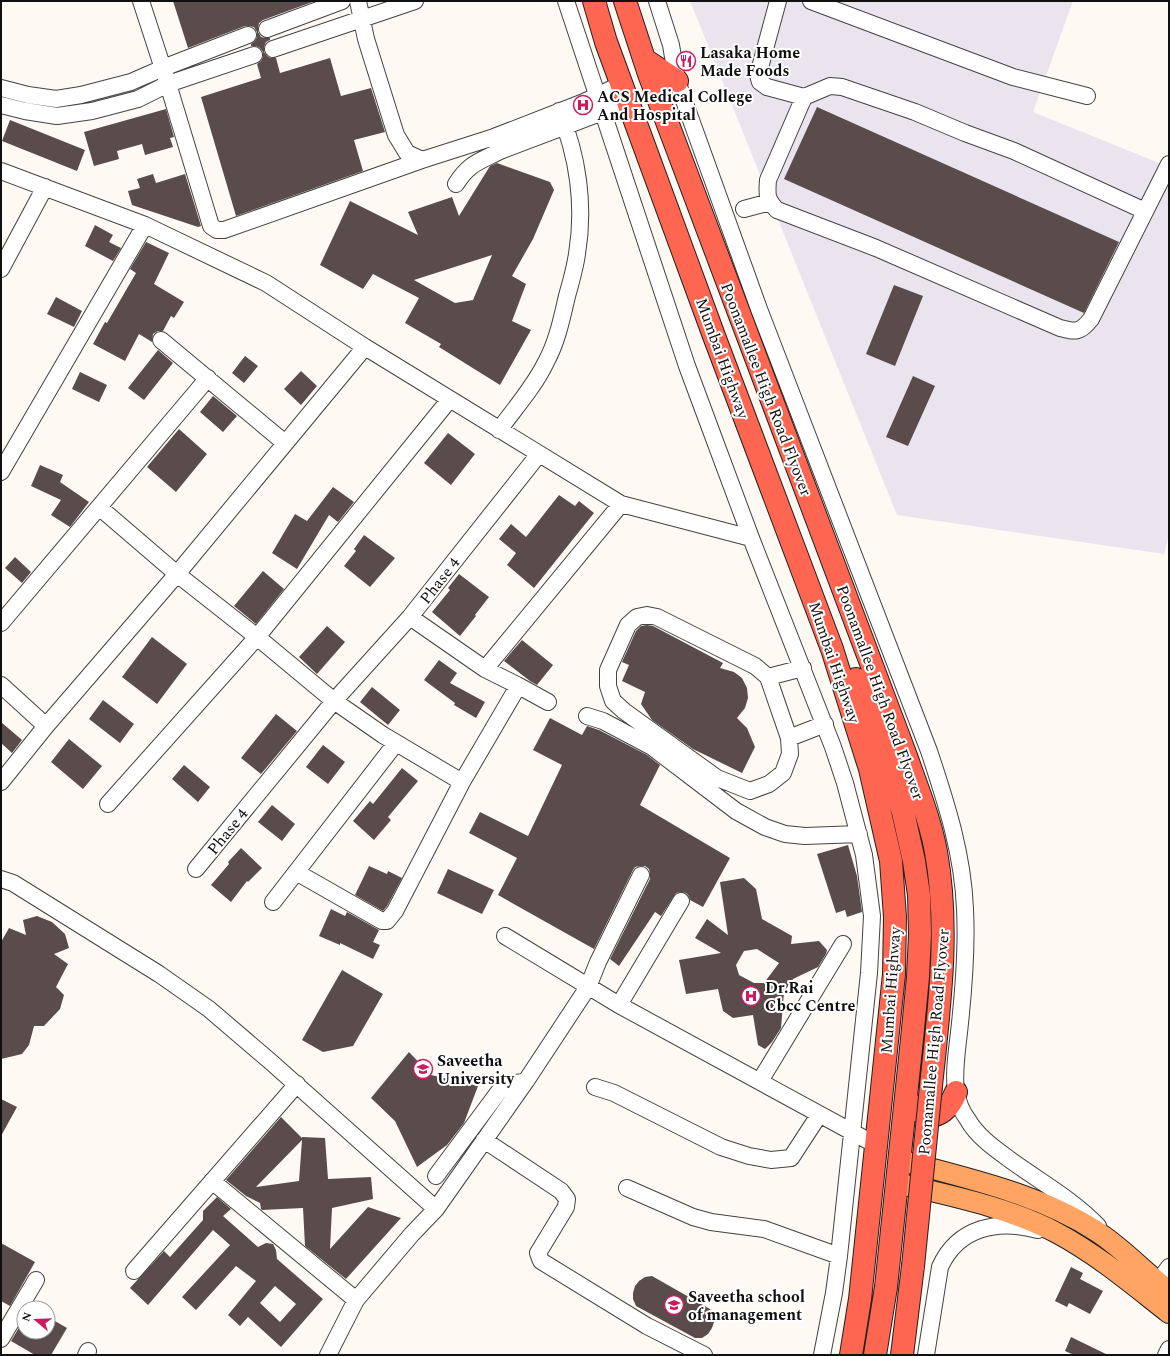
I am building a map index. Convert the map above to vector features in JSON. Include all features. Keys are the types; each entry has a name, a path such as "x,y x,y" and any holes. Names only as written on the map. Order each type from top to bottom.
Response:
{"highway":[{"name":"Mumbai Highway","path":"594,1 606,42 714,336 832,649 864,748 882,818 891,861 895,917 894,974 860,1299 851,1355"},
{"path":"628,5 645,60 678,81"},
{"name":"Poonamallee High Road Flyover","path":"645,60 906,756 925,812 936,851 941,887 943,926 942,972 913,1266 902,1355"},
{"path":"802,569 822,604 838,637 880,740 903,812 914,861 919,895 920,934 918,977 886,1286 875,1355"},
{"path":"906,1093 914,1105 922,1113 932,1115 943,1112 952,1102 956,1092"}],"main road":[{"path":"899,1160 1034,1199 1072,1216 1097,1231 1122,1251 1165,1280"},
{"path":"897,1183 967,1200 1013,1214 1056,1233 1103,1262 1169,1314"}],"street":[{"path":"141,1 211,226 217,230 224,230 422,160 497,144 566,126 604,112 625,93"},
{"path":"267,29 342,1"},
{"path":"358,1 363,18 366,39 396,135 407,154 422,160"},
{"path":"273,49 415,1"},
{"path":"566,1 687,366 751,538 825,724 845,782 864,855 872,916 871,945 839,1256 834,1293 822,1355"},
{"path":"657,1 671,45 678,81 759,309 944,796 956,840 961,866 965,908 966,946 956,1070 956,1092 963,1112 980,1135 994,1148 1091,1218 1122,1251"},
{"path":"778,1 758,75 760,82 767,87 804,97 830,86 842,86 915,112 965,134 1014,151 1145,211"},
{"path":"811,1 1013,78 1087,96"},
{"path":"1,88 28,95 56,99 81,95 132,82 162,68 248,35"},
{"path":"1,105 25,111 57,116 92,111 138,99 168,84 254,55"},
{"path":"456,184 463,173 497,144 559,111 598,96 625,93"},
{"path":"804,97 768,180 767,194 770,202 778,210 876,248 1060,328 1074,331 1084,329 1091,319 1169,164"},
{"path":"499,430 537,380 547,361 562,320 577,254 581,205 576,166 566,126 559,111"},
{"path":"1,171 145,225 266,283 365,347 621,504 751,538"},
{"path":"1,269 46,187"},
{"path":"744,209 770,202"},
{"path":"1,472 145,225"},
{"path":"161,340 285,443"},
{"path":"1,782 46,726 177,574 365,347"},
{"path":"1,623 208,378"},
{"path":"108,804 257,637 450,399"},
{"name":"Phase 4","path":"196,869 334,701 410,617 539,454"},
{"path":"486,669 621,504"},
{"path":"99,507 177,574 257,637 334,701 396,743 462,782"},
{"path":"647,615 657,617 755,666 768,677 789,738 790,754 783,773 769,784 750,791 717,778 624,712 613,701 608,686 608,670 628,625 637,617 647,615"},
{"path":"410,617 486,669 548,702"},
{"path":"768,677 803,668"},
{"path":"1,685 46,726"},
{"path":"296,872 382,921 385,922 389,920 462,782 515,692 517,685"},
{"path":"587,716 602,721 652,747 736,811 766,827 785,834 805,836 859,834"},
{"path":"789,738 825,724"},
{"path":"273,902 396,743"},
{"path":"328,1355 356,1300 412,1234 436,1209 526,1081 588,987 598,962 641,875"},
{"path":"1,879 13,883 159,974 209,1009 297,1084 436,1209"},
{"path":"619,1005 680,901"},
{"path":"505,936 619,1005 876,1145"},
{"path":"760,1082 843,944"},
{"path":"436,1176 500,1090 511,1084 526,1081"},
{"path":"134,1271 297,1084"},
{"path":"595,1086 614,1093 721,1147 749,1156 771,1160 791,1158 819,1115"},
{"path":"484,1140 561,1191 567,1199 566,1207 538,1253 541,1261 647,1326 704,1355"},
{"path":"212,1181 356,1300"},
{"path":"627,1188 693,1217 711,1222 764,1229 839,1256"},
{"path":"926,1355 940,1267 944,1258 962,1239 977,1230 990,1226 1004,1225 1034,1229 1068,1240"},
{"path":"1,1339 36,1280"},
{"path":"1166,1355 1169,1349"}],"shaded area":[{"path":"690,1 1073,1 1033,112 1169,167 1169,535 1164,554 897,515"}],"building":[{"path":"173,1 315,1 263,20 259,23 258,32 261,37 270,38 270,40 266,42 264,52 271,58 276,58 280,73 330,58 341,96 371,88 385,132 354,140 363,171 236,216 201,97 261,78 257,64 263,57 263,52 256,46 251,46 257,37 257,32 254,27 249,26 245,26 188,48"},
{"path":"817,107 1119,242 1084,313 784,179"},
{"path":"166,109 174,137 170,138 173,147 145,155 142,144 117,151 119,159 94,166 84,132"},
{"path":"10,120 85,150 77,171 2,141"},
{"path":"497,163 550,182 554,190 533,239 512,276 526,284 512,321 531,330 500,385 439,347 441,344 405,323 419,298 373,274 363,289 320,265 350,201 418,235 408,212 452,197 459,216 490,166","holes":["492,255 473,300 455,303 414,280"]},
{"path":"153,174 156,183 185,174 201,226 198,227 132,205 128,191 140,188 137,179"},
{"path":"95,225 113,235 109,242 121,248 113,261 85,246"},
{"path":"146,242 169,253 154,284 184,302 174,318 171,316 163,331 158,331 153,334 152,342 139,334 125,361 93,344 136,273 130,269"},
{"path":"894,285 923,296 895,366 866,354"},
{"path":"56,297 82,311 74,327 47,314"},
{"path":"158,350 173,363 144,400 128,388"},
{"path":"245,356 258,366 244,383 232,373"},
{"path":"301,371 317,386 301,405 284,389"},
{"path":"80,372 107,385 99,402 72,389"},
{"path":"913,376 935,386 908,446 886,437"},
{"path":"213,396 237,416 223,432 200,412"},
{"path":"179,429 207,454 176,492 147,467"},
{"path":"448,433 475,454 451,485 424,463"},
{"path":"40,465 63,475 60,482 89,502 70,527 51,515 61,500 31,486"},
{"path":"333,487 354,502 338,522 329,515 297,569 272,553 295,514 307,521"},
{"path":"559,495 575,506 579,501 594,513 534,588 507,565 516,553 499,539 511,524 526,537"},
{"path":"364,535 395,558 370,587 344,566 356,551 354,549"},
{"path":"15,557 31,572 22,583 5,568"},
{"path":"263,571 284,589 256,624 234,606"},
{"path":"459,574 489,597 460,636 432,612 450,590 448,588"},
{"path":"327,626 345,642 317,674 299,657"},
{"path":"641,626 653,626 723,663 720,668 734,672 742,678 747,688 748,698 745,708 737,718 747,728 755,747 742,773 693,749 652,720 641,704 645,692 622,681 629,665 622,662 636,631"},
{"path":"152,637 187,664 157,704 122,677"},
{"path":"522,640 553,665 537,685 504,661"},
{"path":"439,660 457,673 450,683 485,702 476,718 454,705 455,703 424,680"},
{"path":"372,687 400,710 388,725 360,702"},
{"path":"103,700 134,724 120,743 89,719"},
{"path":"276,714 297,731 261,774 241,758"},
{"path":"550,718 582,735 587,726 599,730 647,755 660,765 640,805 730,858 703,907 690,900 686,893 676,893 661,916 655,912 619,966 610,959 650,879 649,869 645,866 635,867 594,949 498,895 517,858 469,833 480,812 528,836 562,765 533,750"},
{"path":"1,722 22,740 12,753 1,743"},
{"path":"69,739 102,766 83,789 51,762"},
{"path":"323,745 345,762 328,784 306,767"},
{"path":"184,765 210,787 198,802 172,779"},
{"path":"402,768 418,781 388,817 391,820 374,840 353,821 370,801 373,804"},
{"path":"272,805 295,824 282,841 258,822"},
{"path":"848,845 857,876 862,912 847,917 845,910 836,913 817,854"},
{"path":"241,848 262,868 248,882 247,881 231,902 211,885 229,864 228,862"},
{"path":"369,866 387,874 388,871 402,878 383,911 355,895"},
{"path":"448,869 494,890 482,914 437,893"},
{"path":"744,878 756,889 762,919 792,936 791,944 819,941 827,950 818,967 793,979 784,992 781,1028 772,1042 765,1049 758,1045 753,1015 733,1018 723,1011 718,989 686,994 679,960 721,953 695,938 707,919 728,935 720,882","holes":["757,949 779,963 764,983 754,983 739,975 736,965 744,951"]},
{"path":"331,909 345,916 347,912 379,930 373,942 380,945 373,959 340,943 340,945 319,936"},
{"path":"37,916 52,922 65,934 69,948 54,954 68,964 56,987 64,995 60,1009 44,1026 34,1026 29,1045 22,1054 1,1059 1,942 9,928 26,935 23,920"},
{"path":"342,970 383,994 353,1046 323,1052 302,1040"},
{"path":"409,1052 431,1075 478,1086 464,1123 447,1145 417,1167 395,1121 371,1098"},
{"path":"1,1099 17,1107 1,1136"},
{"path":"281,1117 302,1138 325,1138 328,1179 371,1177 373,1199 332,1208 330,1249 368,1207 401,1218 346,1279 305,1246 303,1208 262,1210 260,1203 246,1196 226,1180","holes":["302,1140 299,1181 256,1187"]},
{"path":"217,1197 231,1209 223,1216 258,1247 266,1243 273,1244 276,1250 277,1259 323,1299 281,1347 248,1317 240,1326 228,1315 256,1281 236,1266 196,1310 182,1297 230,1245 213,1230 148,1305 130,1288 164,1251 170,1257 203,1220 203,1211","holes":["275,1286 296,1304 280,1322 260,1303"]},
{"path":"1,1243 35,1262 10,1306 1,1301"},
{"path":"1071,1267 1083,1273 1080,1279 1103,1291 1090,1314 1069,1303 1067,1307 1055,1301"},
{"path":"652,1276 710,1309 714,1322 708,1334 702,1338 695,1338 636,1306 633,1299 635,1286 645,1277"},
{"path":"56,1322 67,1328 51,1355 35,1355 11,1341 16,1333 16,1340 56,1340"},
{"path":"1071,1337 1108,1355 1074,1355 1065,1351"}],"place":[{"name":"Lasaka Home Made Foods","path":"686,61"},
{"name":"ACS Medical College And Hospital","path":"583,105"},
{"name":"Dr.Rai Cbcc Centre","path":"751,996"},
{"name":"Saveetha University","path":"423,1069"},
{"name":"Saveetha school of management","path":"674,1305"}]}
